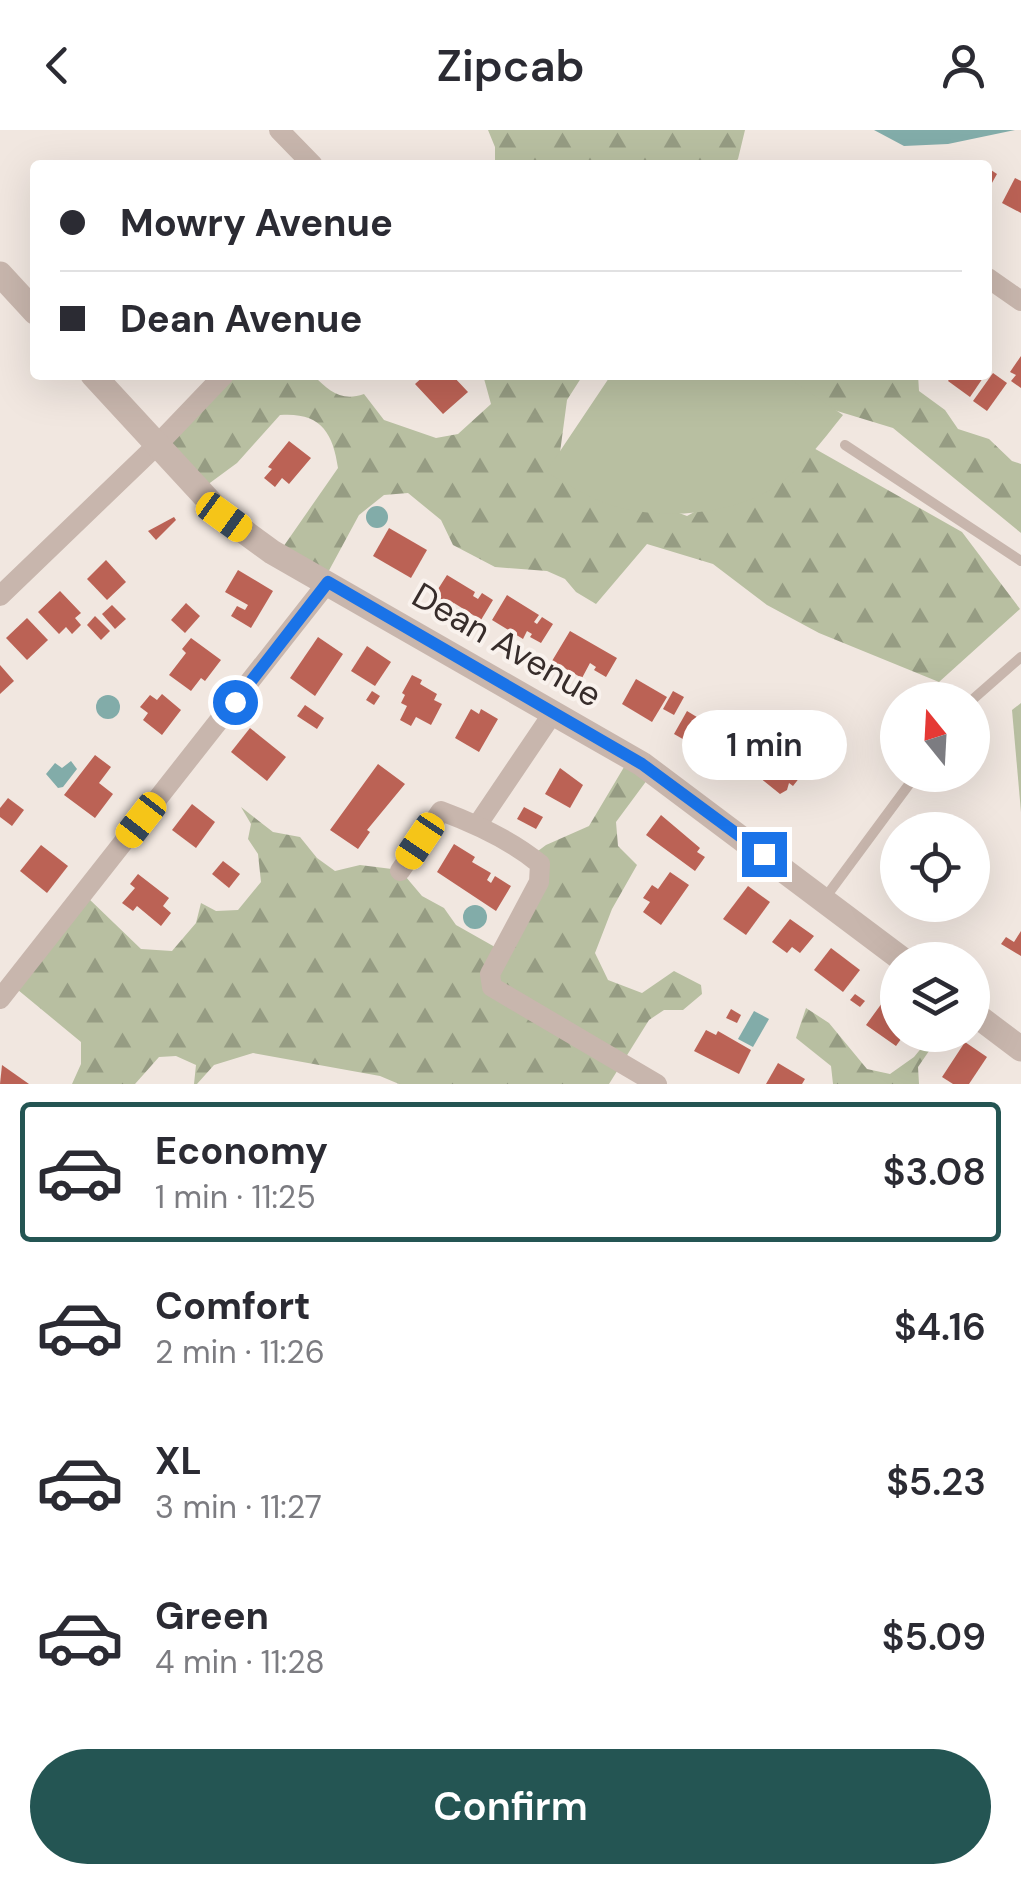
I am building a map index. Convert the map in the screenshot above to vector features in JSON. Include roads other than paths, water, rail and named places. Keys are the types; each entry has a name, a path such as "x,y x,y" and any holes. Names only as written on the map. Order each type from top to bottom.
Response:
{"street":[{"path":"279,130 308,160"},
{"path":"2,280 30,307"},
{"path":"992,281 1021,301"},
{"name":"Dean Avenue","path":"97,380 224,517 272,552 642,764 880,942"},
{"path":"0,596 219,380"},
{"path":"0,999 328,582"},
{"path":"478,824 554,713"},
{"path":"400,871 441,811 478,824 540,864 539,882 490,974 492,987 656,1084"},
{"path":"990,1026 1021,1049"}],"lane":[{"path":"844,445 1021,561"},
{"path":"990,684 1021,657"},
{"path":"825,898 903,792"}],"water":[{"path":"874,130 1015,130 948,144 904,146"},
{"path":"373,506 381,506 388,517 381,528 373,528 366,521 366,513"},
{"path":"108,695 120,707 108,719 96,707"},
{"path":"71,761 77,769 58,788 46,774 55,763 62,768"},
{"path":"475,905 487,917 475,929 463,917"},
{"path":"754,1011 769,1019 753,1047 738,1039"}]}
